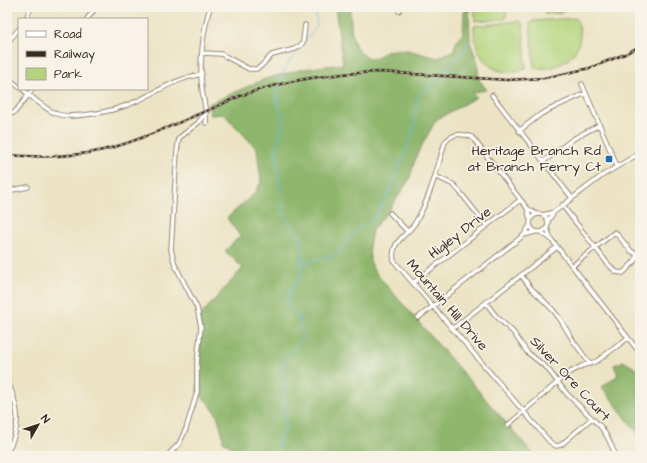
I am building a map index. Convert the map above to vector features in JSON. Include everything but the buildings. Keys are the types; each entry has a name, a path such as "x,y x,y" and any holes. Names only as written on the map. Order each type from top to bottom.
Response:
{"street":[{"path":"26,18 31,7"},
{"path":"88,18 96,7"},
{"path":"206,123 206,111 202,89 202,74 206,21 210,7"},
{"path":"203,53 221,54 249,69 260,67 270,56 294,50 301,45 303,42 305,25"},
{"path":"7,43 18,30"},
{"path":"23,90 57,114 69,116 87,115 113,111 138,100 173,81 202,74"},
{"path":"7,77 18,86"},
{"path":"582,84 617,166"},
{"path":"7,116 15,112 32,90"},
{"path":"519,131 542,114 586,93"},
{"path":"492,96 572,198"},
{"path":"167,456 179,444 186,429 197,392 197,363 201,327 197,308 172,258 171,250 177,151 179,138 182,134 198,123 206,111"},
{"path":"544,161 573,139 599,124"},
{"name":"Mountain Hill Drive","path":"536,214 527,208 520,200 472,137 464,134 456,134 445,142 435,176 422,210 415,223 395,246 393,254 394,261 432,307 550,442 556,446 561,445 592,418"},
{"path":"640,153 617,166 562,205 554,212 548,221 547,228 551,239 557,248 640,353"},
{"path":"435,176 454,185 487,226"},
{"path":"7,191 28,187"},
{"name":"Higley Drive","path":"413,283 520,200"},
{"path":"562,205 595,247 616,272 623,273 634,262 638,255 631,251 616,232 595,247 572,266"},
{"name":"Mountain Hill Drive","path":"527,208 530,219"},
{"path":"418,318 524,235 530,225 530,219 536,214 543,215 554,212"},
{"path":"390,214 408,232"},
{"path":"543,215 548,221"},
{"path":"530,225 535,232"},
{"path":"524,235 541,232 547,228"},
{"path":"541,232 551,239"},
{"path":"452,329 557,248"},
{"path":"521,275 538,296 553,310 590,364"},
{"name":"Silver Ore Court","path":"486,303 496,316 513,332 527,352 547,368 576,404 601,427 616,456"},
{"path":"508,425 567,374 582,366 597,362 628,338"},
{"path":"7,379 15,402 18,420 15,436 7,452"},
{"path":"7,393 12,391"}],"green space":[{"path":"335,7 350,7 353,39 356,46 360,52 374,59 386,51 403,49 438,58 454,50 456,42 463,33 464,11 469,9 470,42 477,61 479,80 487,90 472,92 476,97 436,120 417,154 409,180 389,210 372,230 369,246 370,261 375,272 535,456 244,456 223,441 216,414 197,392 201,327 199,317 243,268 225,251 240,236 227,218 255,193 261,182 257,149 224,114 211,115 208,104 265,79 303,69 343,64"},
{"path":"474,7 506,7 506,17 505,19 475,21"},
{"path":"545,7 571,7 559,13 545,14"},
{"path":"576,18 580,39 572,56 565,62 556,66 534,68 530,23 532,21"},
{"path":"520,21 523,24 526,69 514,72 504,71 495,69 487,64 481,57 477,48 474,26"},
{"path":"623,361 640,371 640,436 602,387 618,375 614,365"}],"waterway":[{"path":"280,456 278,442 286,428 283,409 286,387 282,367 287,357 300,342 303,334 299,318 296,313 288,307 288,295 299,280 302,272 301,262 303,252 298,233 283,214 283,201 276,150 283,119 276,97 287,65 317,26 316,15 321,7"},
{"path":"302,264 315,259 332,257 339,252 354,233 376,216 389,192 409,143 414,127 417,98 423,91 432,85 463,52 470,42"}],"railway":[{"path":"7,155 65,156 107,149 153,133 257,90 309,78 380,72 507,80 544,78 590,68 625,54 640,46"}],"place":[{"name":"Heritage Branch Rd at Branch Ferry Ct","path":"609,159"}]}
